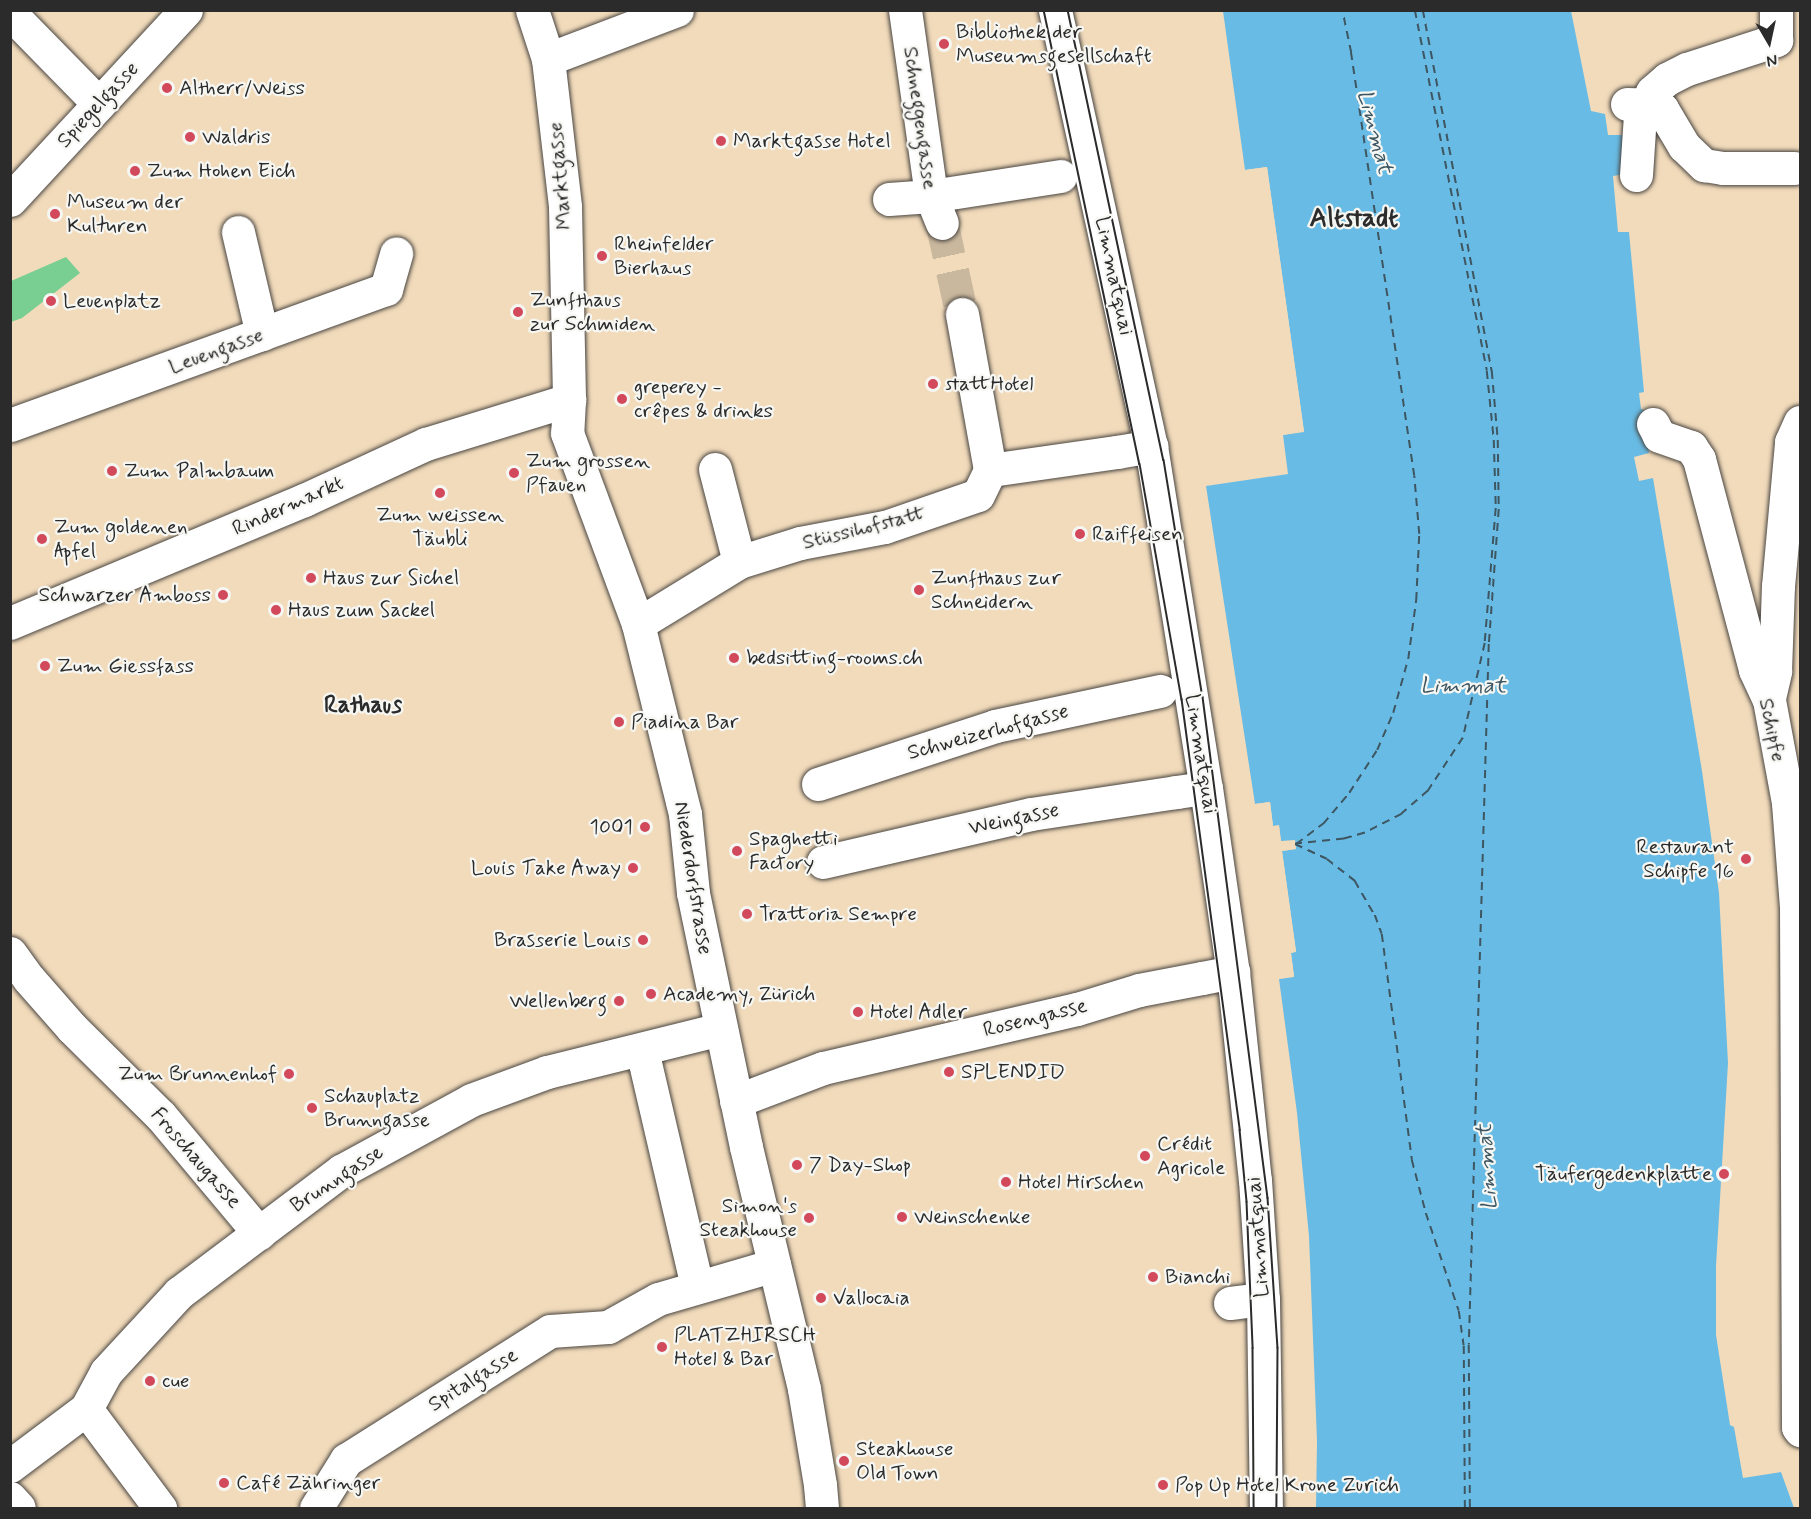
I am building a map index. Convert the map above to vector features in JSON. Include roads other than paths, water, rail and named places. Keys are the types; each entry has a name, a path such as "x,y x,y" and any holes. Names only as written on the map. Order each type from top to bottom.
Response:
{"street":[{"name":"Spiegelgasse","path":"10,200 186,10"},
{"name":"Marktgasse","path":"532,10 548,59 566,219 569,400 567,432"},
{"path":"548,59 677,10"},
{"name":"Schneggengasse","path":"905,10 936,210"},
{"name":"Limmatquai","path":"1055,10 1151,446 1191,790 1217,975 1241,1182 1263,1299 1266,1509"},
{"path":"1635,104 1659,85 1687,69 1776,40 1776,10"},
{"path":"10,13 99,104"},
{"path":"1635,104 1662,109 1684,146 1704,165 1723,168 1794,168"},
{"path":"1635,104 1638,125 1636,175"},
{"path":"889,199 936,210 1060,176"},
{"path":"238,232 262,334"},
{"name":"Leuengasse","path":"10,425 386,289 396,254"},
{"path":"962,315 984,483"},
{"name":"Rindermarkt","path":"10,623 304,500 426,444 569,400"},
{"path":"1768,700 1775,670 1778,586 1791,442 1800,422"},
{"name":"Schipfe","path":"1653,424 1659,436 1691,447 1699,459 1755,670 1768,700 1794,808 1798,1427 1800,1430"},
{"name":"Niederdorfstrasse","path":"567,432 638,624 685,814 693,893 736,1101 812,1430 822,1509"},
{"name":"Stüssihofstatt","path":"638,624 739,562 800,543 885,527 984,483 1151,446"},
{"path":"716,469 739,562"},
{"name":"Schweizerhofgasse","path":"818,784 995,726 1160,691"},
{"name":"Weingasse","path":"823,862 1032,814 1191,790"},
{"name":"Froschaugasse","path":"10,953 29,979 72,1028 161,1116 259,1233"},
{"name":"Rosengasse","path":"736,1101 823,1068 851,1060 1077,1009 1139,990 1217,975"},
{"name":"Brunngasse","path":"86,1408 106,1372 179,1293 341,1171 471,1100 547,1072 721,1029"},
{"path":"642,1050 697,1286"},
{"name":"Spitalgasse","path":"321,1501 346,1460 550,1331 608,1326 658,1299 774,1265"},
{"path":"1230,1303 1263,1299"},
{"path":"10,1466 86,1408 160,1509"},
{"path":"10,1498 19,1509"}],"water":[{"name":"Limmat","path":"1223,11 1571,11 1591,111 1605,114 1608,135 1622,135 1625,174 1613,176 1618,232 1629,232 1644,392 1639,393 1641,409 1644,410 1649,453 1634,457 1639,481 1653,478 1702,771 1719,893 1728,1063 1716,1266 1716,1335 1730,1425 1734,1427 1743,1478 1781,1472 1794,1508 1316,1508 1317,1441 1309,1236 1297,1113 1279,979 1294,976 1291,953 1296,951 1282,851 1296,849 1295,841 1281,842 1279,826 1273,826 1270,802 1255,804 1206,486 1288,474 1283,435 1304,431 1267,167 1245,170"}],"tunnel":[{"path":"942,223 962,314"}],"tram line":[{"path":"1044,10 1140,464 1182,699 1240,1130 1247,1202 1253,1348 1254,1508"},
{"path":"1068,10 1164,460 1203,697 1268,1198 1278,1348 1277,1508"}],"place":[{"name":"Bibliothek der Museumsgesellschaft","path":"944,44"},
{"name":"Altherr/Weiss","path":"167,88"},
{"name":"Waldris","path":"190,137"},
{"name":"Marktgasse Hotel","path":"721,141"},
{"name":"Zum Hohen Eich","path":"135,171"},
{"name":"Museum der Kulturen","path":"55,214"},
{"name":"Rheinfelder Bierhaus","path":"602,256"},
{"name":"Leuenplatz","path":"51,301"},
{"name":"Zunfthaus zur Schmiden","path":"518,312"},
{"name":"stattHotel","path":"933,384"},
{"name":"greperey - crêpes & drinks","path":"622,399"},
{"name":"Zum Palmbaum","path":"112,471"},
{"name":"Zum grossen Pfauen","path":"514,473"},
{"name":"Zum weissen Täubli","path":"440,493"},
{"name":"Raiffeisen","path":"1080,534"},
{"name":"Zum goldenen Apfel","path":"42,539"},
{"name":"Haus zur Sichel","path":"311,578"},
{"name":"Zunfthaus zur Schneidern","path":"919,590"},
{"name":"Schwarzer Amboss","path":"223,595"},
{"name":"Haus zum Sackel","path":"276,610"},
{"name":"bedsitting-rooms.ch","path":"734,658"},
{"name":"Zum Giessfass","path":"45,666"},
{"name":"Piadina Bar","path":"619,722"},
{"name":"1001","path":"645,827"},
{"name":"Spaghetti Factory","path":"737,851"},
{"name":"Restaurant Schipfe 16","path":"1746,859"},
{"name":"Louis Take Away","path":"633,868"},
{"name":"Trattoria Sempre","path":"747,914"},
{"name":"Brasserie Louis","path":"643,940"},
{"name":"Academy, Zürich","path":"651,994"},
{"name":"Wellenberg","path":"619,1001"},
{"name":"Hotel Adler","path":"858,1012"},
{"name":"SPLENDID","path":"949,1072"},
{"name":"Zum Brunnenhof","path":"289,1074"},
{"name":"Schauplatz Brunngasse","path":"312,1108"},
{"name":"Crédit Agricole","path":"1145,1156"},
{"name":"7 Day-Shop","path":"797,1165"},
{"name":"Täufergedenkplatte","path":"1724,1174"},
{"name":"Hotel Hirschen","path":"1006,1182"},
{"name":"Weinschenke","path":"902,1217"},
{"name":"Simon's Steakhouse","path":"809,1218"},
{"name":"Bianchi","path":"1153,1277"},
{"name":"Vallocaia","path":"821,1298"},
{"name":"PLATZHIRSCH Hotel & Bar","path":"662,1347"},
{"name":"cue","path":"150,1381"},
{"name":"Steakhouse Old Town","path":"844,1461"},
{"name":"Café Zähringer","path":"224,1483"},
{"name":"Pop Up Hotel Krone Zurich","path":"1163,1485"}],"district":[{"name":"Altstadt","path":"1354,219"},
{"name":"Rathaus","path":"363,706"}]}
